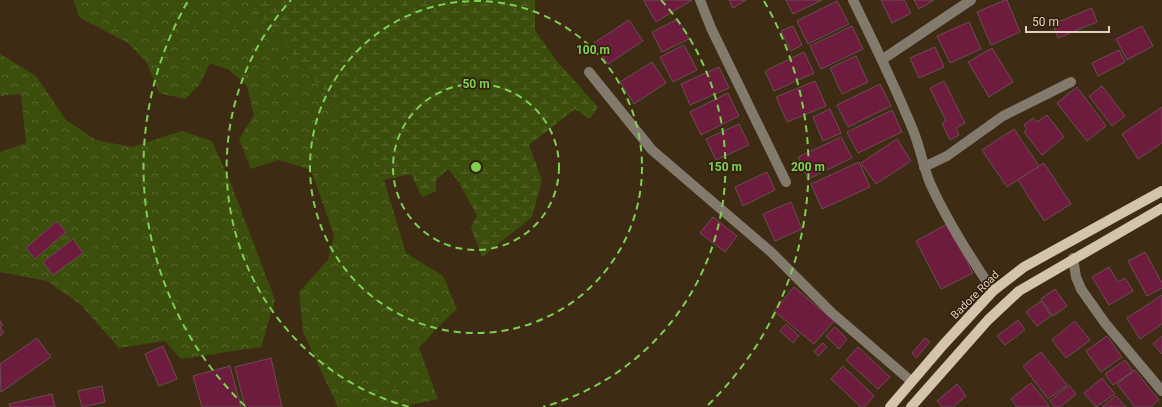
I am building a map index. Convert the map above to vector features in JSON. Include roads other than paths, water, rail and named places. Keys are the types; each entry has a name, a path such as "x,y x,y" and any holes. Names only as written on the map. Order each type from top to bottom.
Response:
{"main road":[{"name":"Badore Road","path":"890,407 911,381 993,290 1024,267 1162,191"},
{"path":"911,407 988,320 1013,296 1073,258 1162,208"}],"street":[{"path":"700,0 711,28 786,182"},
{"path":"853,0 883,59 913,132 924,167 942,207 972,260 993,290"},
{"path":"883,59 971,0"},
{"path":"589,72 652,150 771,252 826,307 911,381"},
{"path":"924,167 947,156 1003,116 1071,82"},
{"path":"1073,258 1076,277 1081,289 1105,323 1162,390"}]}
